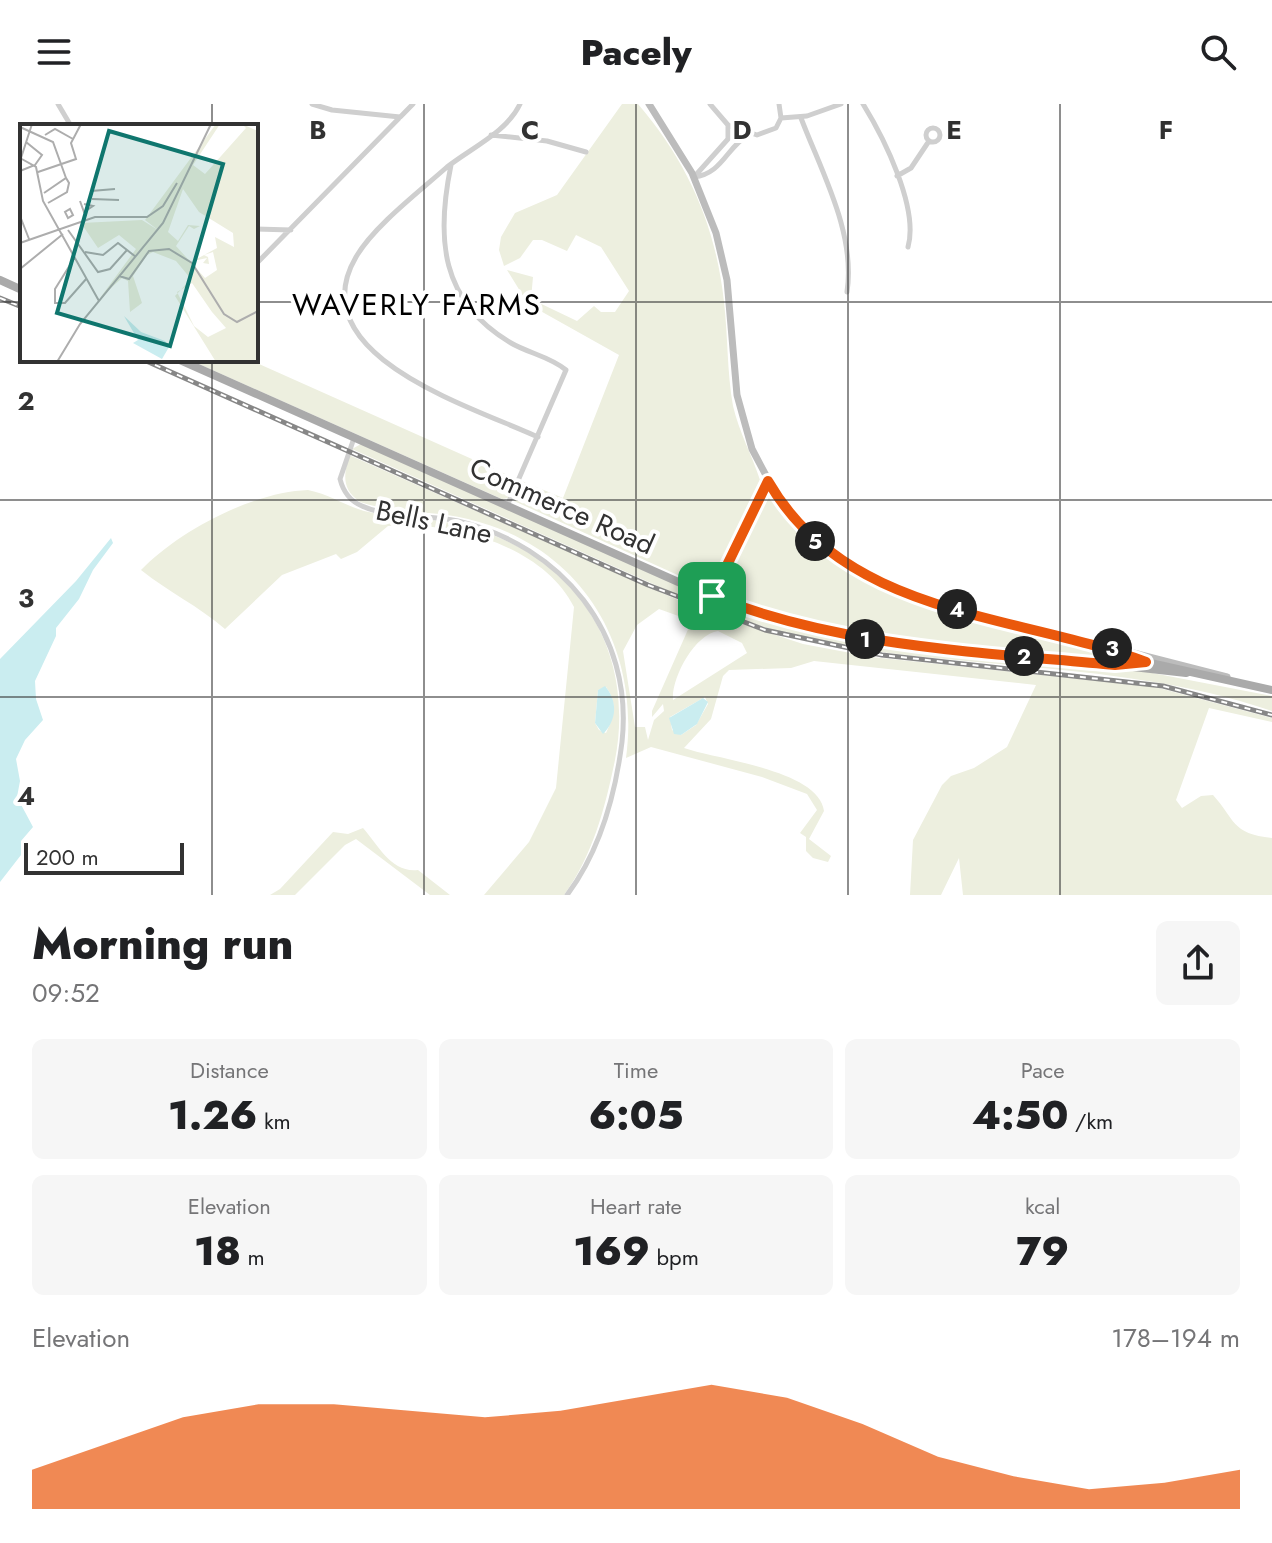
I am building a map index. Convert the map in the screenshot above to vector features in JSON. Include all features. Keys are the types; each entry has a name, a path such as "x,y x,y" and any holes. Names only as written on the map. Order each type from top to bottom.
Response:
{"main road":[{"path":"649,104 694,177 716,233 727,280 742,418 768,481 790,514 814,540 844,564 880,585 935,604 1212,671 1236,681"},
{"path":"0,280 20,289"},
{"name":"Commerce Road","path":"184,362 712,596 777,620 842,636 1115,665 1146,662 1272,690"},
{"path":"1109,647 1146,662"},
{"path":"1115,665 1177,674 1199,673"}],"street":[{"path":"58,104 70,124"},
{"path":"312,104 332,110 400,117"},
{"path":"258,262 413,104"},
{"path":"520,104 509,121 452,164 359,252 345,288 349,317 367,346 399,372 538,437"},
{"path":"710,104 728,125 751,135"},
{"path":"694,177 706,176 719,166 743,138 770,132 781,118 779,104"},
{"path":"781,118 801,118 841,104"},
{"path":"863,104 897,176 910,219 908,247"},
{"path":"801,118 845,234 849,265 847,292"},
{"path":"694,177 728,139 728,125"},
{"path":"491,135 547,141 586,152"},
{"path":"897,176 911,168 929,141"},
{"path":"452,164 443,205 443,252 457,288 475,314 498,334 566,370 507,506"},
{"path":"258,229 292,230"},
{"name":"Bells Lane","path":"354,438 340,479 354,502 368,508 458,521 516,543 571,583 609,637 623,700 619,760 597,843 567,895"},
{"path":"712,596 768,481"}],"green space":[{"path":"622,104 638,104 656,126 697,197 720,274 733,406 760,480 715,574 702,586 514,501 522,481 563,498 619,355 528,304 507,270 533,277 531,299 577,321 594,306 601,312 615,312 629,291 601,247 576,235 567,251 542,240 533,240 520,258 504,266 499,250 501,237 515,213 557,195"},
{"path":"194,362 254,362 517,479 509,498 502,499"},
{"path":"361,444 711,599 797,628 878,644 1142,671 1272,696 1272,711 1221,696 1116,676 852,648 775,630 700,605 352,449"},
{"path":"349,455 703,611 803,644 872,657 1155,687 1272,718 1272,722 1209,708 1176,800 1182,808 1201,796 1213,795 1241,829 1272,838 1272,895 963,895 959,858 941,895 910,895 913,840 942,785 951,776 974,768 1007,747 1036,685 814,661 791,668 729,670 723,676 711,719 684,748 787,776 818,797 824,811 809,839 831,856 828,862 813,858 806,851 806,837 800,833 817,810 807,794 762,777 651,747 626,758 628,717 624,678 613,641 595,607 572,577 543,552 508,532 468,519 360,502 347,486 345,475","holes":["659,609 684,618 690,625 652,711 652,717 663,704 664,711 654,720 648,740 645,727 635,727 623,651 637,625","718,631 742,643 747,653 673,700 676,680 686,658 701,640","705,697 708,704 696,725 681,735 672,730 670,717"]},
{"path":"308,490 364,511 448,522 500,538 535,557 564,581 588,610 605,642 616,679 619,718 615,760 602,813 583,864 564,895 484,895 529,842 556,788 574,607 560,586 541,567 493,541 439,528 388,526 357,552 341,559 336,554 282,575 225,629 141,570 175,541 218,516 286,492","holes":["606,687 614,710 606,733 599,730 595,723 598,690"]},
{"path":"769,495 825,553 880,588 917,601 1136,660 914,642 817,624 723,596 721,583 763,500"},
{"path":"363,828 393,863 409,870 418,870 450,895 430,895 356,839 345,845 295,895 270,895 280,889 333,832 348,834"}],"water":[{"path":"111,538 113,543 93,570 79,599 56,628 56,636 35,681 36,699 43,720 25,740 16,759 20,781 17,797 33,827 21,841 21,855 0,882 0,659 76,581"},
{"path":"605,686 614,710 611,723 603,734 595,723 598,690"},
{"path":"703,698 708,702 697,724 681,735 674,734 669,718"}],"railway":[{"path":"0,298 20,306"},
{"path":"148,362 648,585 765,630 882,655 1163,686 1272,715"}],"district":[{"name":"WAVERLY FARMS","path":"417,304"}],"route":[{"path":"768,481 790,514 814,540 844,564 880,585 935,604 1109,647 1146,662 1115,665 842,636 777,620 712,596 768,481"}]}
